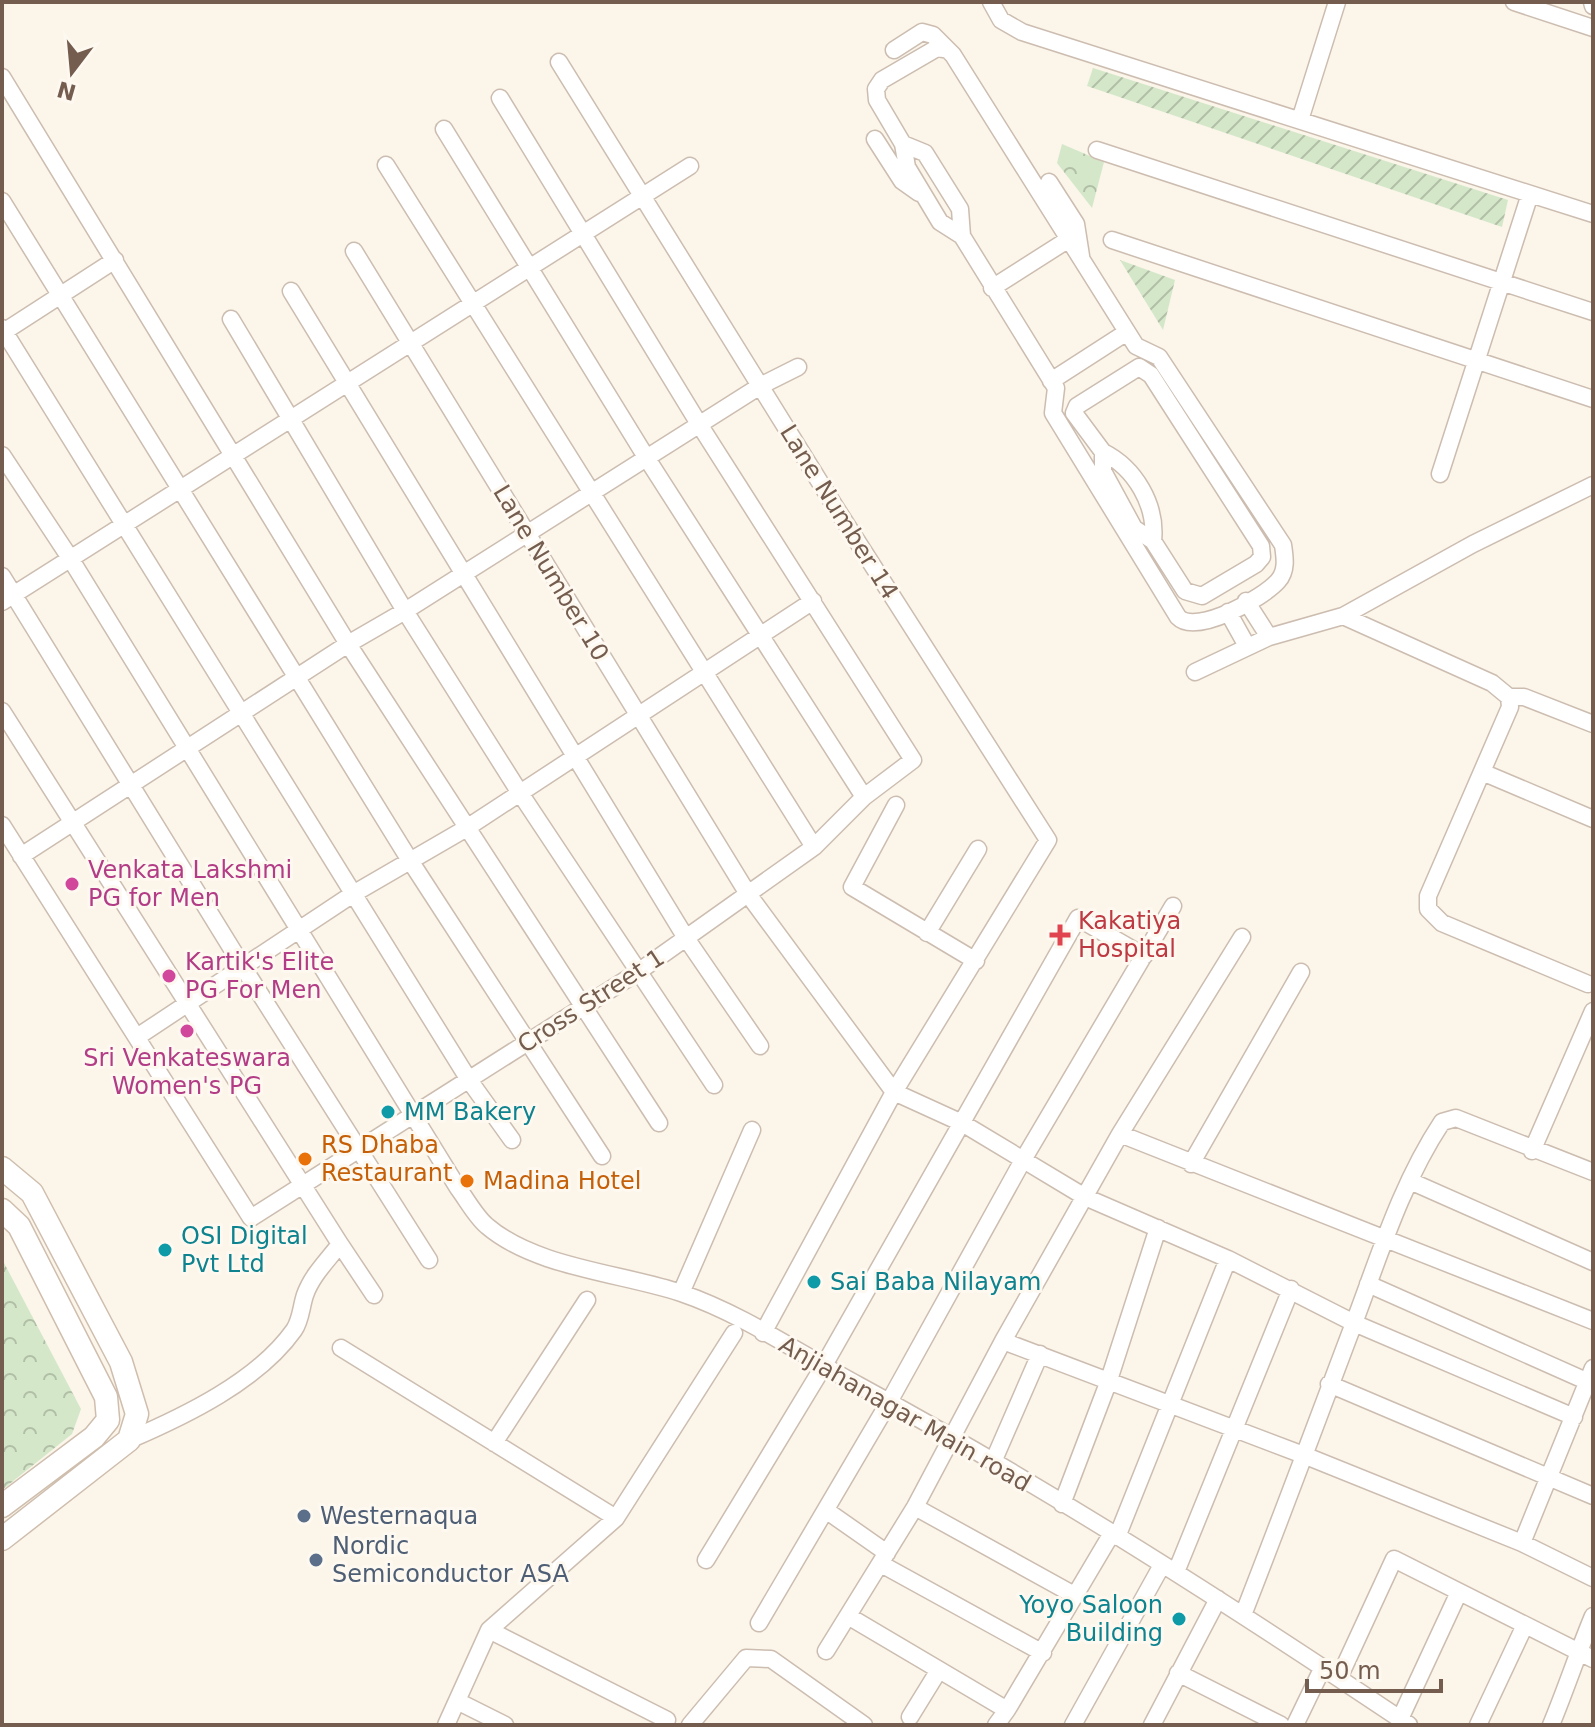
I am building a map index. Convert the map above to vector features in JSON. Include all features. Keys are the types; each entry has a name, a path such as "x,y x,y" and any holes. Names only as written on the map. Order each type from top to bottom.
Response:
{"main road":[{"path":"2,1168 32,1193 121,1362 137,1414 129,1440 2,1539"},
{"path":"2,1210 19,1226 93,1371 106,1397 108,1420 94,1437 2,1506"}],"street":[{"path":"991,2 1001,20 1022,32 1593,214"},
{"path":"1300,120 1337,2"},
{"path":"1514,2 1593,28"},
{"path":"894,50 922,32 933,35 948,50 1136,346 1159,357 1283,545 1286,561 1277,582 1228,612 1198,625 1183,622 1118,509 1053,413 1056,388 962,236 960,209 925,153 903,144"},
{"path":"948,50 932,50 878,84 877,100 903,144 907,167 940,222 962,236"},
{"name":"Lane Number 14","path":"559,62 1048,840 976,961"},
{"path":"3,80 235,453 348,644 465,829 659,1123"},
{"path":"2,825 137,1037 353,894 465,829 576,757 636,713 703,674 813,601 699,424 500,98"},
{"path":"444,129 646,457 864,797"},
{"path":"875,139 902,181 924,195"},
{"path":"1097,150 1593,312"},
{"path":"386,165 814,847"},
{"path":"7,598 690,166"},
{"path":"1049,182 1076,224 1081,259"},
{"path":"1440,474 1530,194"},
{"path":"2,201 295,678 602,1156"},
{"path":"992,288 1069,239"},
{"path":"1112,240 1593,399"},
{"name":"Lane Number 10","path":"354,251 748,894 894,1092"},
{"path":"115,260 3,331 469,1080 512,1140"},
{"path":"291,291 686,938 760,1046"},
{"path":"231,319 405,611 520,793 714,1085"},
{"path":"1051,381 1127,332"},
{"path":"21,856 129,783 591,491 760,386 798,367"},
{"path":"1103,452 1103,471 1118,509 1134,528 1153,541 1185,591 1193,596 1202,596 1260,560 1261,546 1143,367 1075,409 1103,452 1124,462 1155,516 1153,541"},
{"name":"Anjiahanagar Main road","path":"2,455 70,558 458,1188 487,1226 516,1243 588,1271 681,1293 763,1333 952,1438 1115,1535 1404,1722"},
{"path":"1215,474 1230,465"},
{"path":"1195,672 1269,637 1343,616 1473,544 1593,485"},
{"path":"2,576 7,598 129,783 429,1260"},
{"name":"Cross Street 1","path":"137,1037 251,1218 638,972 814,847 864,797 913,760 813,601"},
{"path":"1246,601 1269,637"},
{"path":"1228,612 1247,646"},
{"path":"1343,616 1492,683 1509,697 1524,697 1593,724"},
{"path":"1509,697 1510,707 1428,896 1430,914 1588,984"},
{"path":"2,711 374,1295"},
{"path":"1482,772 1593,819"},
{"path":"763,1333 894,1092 976,961 852,887 896,805"},
{"path":"927,933 978,849"},
{"path":"759,1623 827,1511 1023,1160 1173,906"},
{"path":"706,1560 823,1367 1078,918 1144,956"},
{"path":"826,1651 915,1507 1003,1341 1120,1134 1242,937"},
{"path":"1191,1164 1301,972"},
{"path":"1532,1151 1593,1011"},
{"path":"894,1092 962,1123 1085,1197 1228,1259 1354,1323 1574,1417"},
{"path":"1243,1615 1306,1456 1329,1384 1383,1240 1428,1143 1447,1119 1456,1118 1532,1151 1593,1172"},
{"path":"681,1293 752,1130"},
{"path":"1120,1134 1593,1321"},
{"path":"1410,1181 1593,1262"},
{"path":"1062,1504 1108,1383 1158,1228"},
{"path":"129,1440 175,1420 227,1390 285,1342 297,1326 313,1279 340,1244"},
{"path":"996,1725 1115,1535 1228,1259"},
{"path":"1368,1284 1591,1378 1522,1543"},
{"path":"1073,1725 1169,1568 1234,1428 1291,1289"},
{"path":"494,1443 587,1300"},
{"path":"446,1725 489,1630 616,1518 734,1333"},
{"path":"1003,1341 1306,1456 1522,1543 1593,1578"},
{"path":"341,1348 616,1518"},
{"path":"993,1462 1040,1354"},
{"path":"1329,1384 1550,1475 1593,1496"},
{"path":"915,1507 1076,1596"},
{"path":"827,1511 884,1558 1043,1653"},
{"path":"1339,1678 1394,1559 1586,1656"},
{"path":"1404,1722 1459,1592"},
{"path":"1152,1725 1218,1599"},
{"path":"848,1616 1007,1710"},
{"path":"1551,1725 1586,1656 1593,1616"},
{"path":"1478,1725 1525,1625"},
{"path":"489,1630 667,1720"},
{"path":"690,1725 746,1658 759,1656 779,1664 864,1725"},
{"path":"1295,1725 1323,1667"},
{"path":"910,1717 939,1670"},
{"path":"1178,1673 1281,1725"},
{"path":"457,1701 505,1725"}],"green space":[{"path":"1093,68 1508,200 1502,227 1087,86"},
{"path":"1062,144 1104,162 1092,208 1057,163"},
{"path":"1120,260 1175,280 1163,330"},
{"path":"2,1259 81,1409 72,1434 2,1490"}],"place":[{"name":"Venkata Lakshmi PG for Men","path":"72,884"},
{"name":"Kakatiya Hospital","path":"1060,935"},
{"name":"Kartik's Elite PG For Men","path":"169,976"},
{"name":"Sri Venkateswara Women's PG","path":"187,1031"},
{"name":"MM Bakery","path":"388,1112"},
{"name":"RS Dhaba Restaurant","path":"305,1159"},
{"name":"Madina Hotel","path":"467,1181"},
{"name":"OSI Digital Pvt Ltd","path":"165,1250"},
{"name":"Sai Baba Nilayam","path":"814,1282"},
{"name":"Westernaqua","path":"304,1516"},
{"name":"Nordic Semiconductor ASA","path":"316,1560"},
{"name":"Yoyo Saloon Building","path":"1179,1619"}]}
